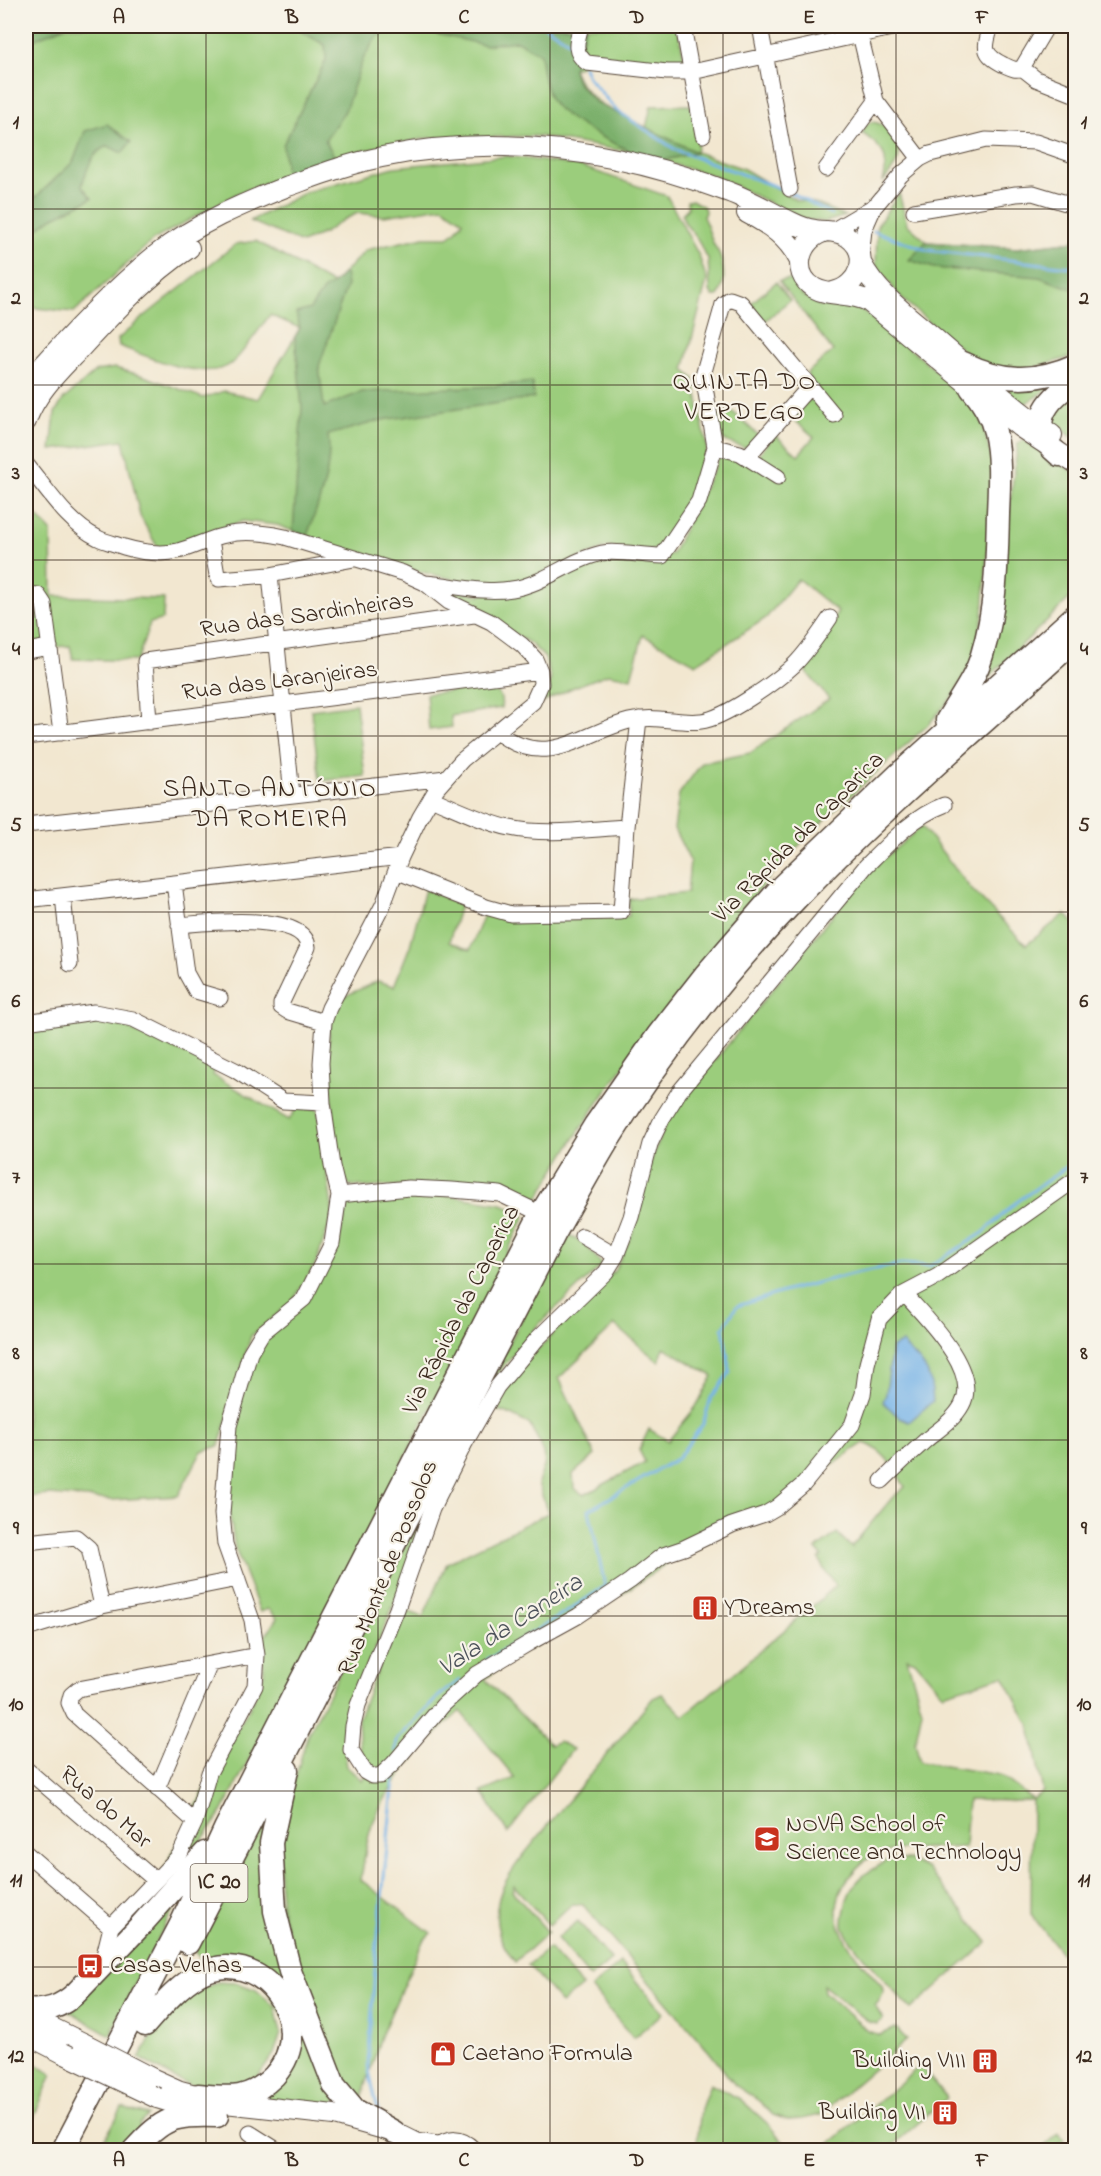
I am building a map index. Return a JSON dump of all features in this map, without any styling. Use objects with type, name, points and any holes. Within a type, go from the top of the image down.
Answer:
[{"type":"highway","points":[[963,363],[985,374],[1010,379],[1042,376],[1076,365]]},
{"type":"highway","points":[[1070,456],[1047,445],[1041,427],[1041,417],[1045,408],[1064,388],[1076,381]]},
{"type":"highway","points":[[933,744],[973,680],[990,621],[996,562],[998,448],[989,414],[971,388]]},
{"type":"highway","name":"Via Rápida da Caparica","points":[[63,2151],[181,1924],[225,1829],[539,1217],[595,1125],[658,1035],[705,975],[782,886],[831,837],[1076,615]]},
{"type":"highway","name":"Via Rápida da Caparica","points":[[80,2151],[555,1233],[610,1138],[640,1093],[719,987],[795,900],[919,781],[1076,639]]},
{"type":"highway","points":[[1007,702],[1076,655]]},
{"type":"highway","points":[[293,1742],[271,1843],[275,1911],[290,1971],[334,2085],[354,2110],[398,2141]]},
{"type":"highway","points":[[26,2012],[51,2009],[65,2002],[183,1879],[225,1829]]},
{"type":"highway","points":[[145,2025],[180,1988],[200,1974],[216,1969],[244,1970],[259,1976],[273,1987],[283,2000],[291,2024],[291,2039],[288,2054],[280,2068],[258,2089],[241,2096],[198,2095]]},
{"type":"highway","points":[[134,2151],[160,2124],[175,2117],[217,2115]]},
{"type":"main road","points":[[26,384],[105,300],[157,254],[219,216],[277,190],[382,157],[454,146],[506,145],[578,151],[619,159],[700,182],[749,200],[800,226],[841,233],[853,241],[876,287],[1041,427]]},
{"type":"main road","points":[[26,421],[30,407],[83,345],[148,279],[181,254],[243,215],[306,186],[359,169],[409,158],[465,152],[513,152],[600,162],[642,172],[727,201],[786,238],[800,261]]},
{"type":"main road","points":[[829,231],[816,235],[802,250],[800,261],[807,282],[816,289],[855,295],[868,301],[1023,430],[1070,456]]},
{"type":"main road","points":[[833,292],[853,283],[859,273],[861,260]]},
{"type":"main road","points":[[26,2012],[82,2043],[180,2091],[225,2103],[334,2115],[398,2141],[440,2149],[447,2143],[459,2142],[471,2151]]},
{"type":"main road","points":[[26,2034],[63,2054],[158,2098],[217,2115],[330,2125],[387,2144],[398,2141]]},
{"type":"street","points":[[581,26],[576,49],[580,57],[589,64],[667,72],[692,72],[859,30],[901,26]]},
{"type":"street","points":[[683,26],[703,135]]},
{"type":"street","points":[[760,26],[790,189]]},
{"type":"street","points":[[991,26],[986,45],[988,55],[993,60],[1012,69],[1022,68],[1036,79],[1076,94]]},
{"type":"street","points":[[1022,68],[1047,26]]},
{"type":"street","points":[[859,30],[876,100],[920,159]]},
{"type":"street","points":[[825,169],[876,100]]},
{"type":"street","points":[[861,260],[864,230],[876,205],[901,175],[920,159],[930,154],[986,140],[1036,142],[1076,156]]},
{"type":"street","points":[[914,211],[1025,193],[1053,198],[1076,206]]},
{"type":"street","points":[[829,231],[876,205]]},
{"type":"street","points":[[425,583],[470,589],[505,590],[535,582],[604,552],[662,556],[699,501],[715,447],[703,375],[722,308],[730,300],[741,303],[834,415]]},
{"type":"street","points":[[747,456],[810,386]]},
{"type":"street","points":[[715,447],[733,450],[747,456],[778,477]]},
{"type":"street","points":[[26,464],[84,530],[99,539],[136,550],[163,553],[177,551],[225,535],[266,534],[285,537],[403,573],[425,583],[449,602],[506,632],[535,660],[540,671],[541,684],[533,702],[462,760],[431,798],[398,864],[382,905],[324,1022],[321,1063],[323,1103],[332,1166],[339,1195],[332,1243],[304,1299],[262,1333],[250,1353],[229,1426],[222,1514],[225,1544],[252,1620],[257,1655],[255,1686],[209,1773],[195,1822],[179,1856],[111,1927],[101,1966]]},
{"type":"street","points":[[26,479],[38,485],[58,502]]},
{"type":"street","points":[[211,540],[219,579],[270,575],[356,558]]},
{"type":"street","points":[[270,575],[292,795]]},
{"type":"street","points":[[26,594],[38,595],[43,600],[61,733]]},
{"type":"street","name":"Rua das Sardinheiras","points":[[149,722],[145,661],[474,615]]},
{"type":"street","points":[[497,732],[511,743],[521,747],[550,750],[601,730],[639,719],[666,718],[699,722],[712,719],[744,701],[793,666],[830,618]]},
{"type":"street","points":[[26,651],[50,647]]},
{"type":"street","name":"Rua das Laranjeiras","points":[[26,737],[540,671]]},
{"type":"street","points":[[26,900],[174,883],[398,864],[486,908],[511,914],[621,912],[627,826],[639,719]]},
{"type":"street","points":[[26,825],[446,778]]},
{"type":"street","points":[[431,798],[510,828],[530,831],[566,831],[627,826]]},
{"type":"street","name":"Rua Monte de Possolos","points":[[907,1293],[879,1319],[867,1364],[863,1394],[852,1425],[804,1485],[765,1514],[732,1525],[684,1548],[663,1555],[630,1581],[578,1616],[477,1674],[443,1705],[380,1776],[372,1776],[365,1772],[351,1750],[358,1705],[397,1609],[432,1509],[465,1443],[497,1387],[537,1338],[606,1272],[616,1256],[631,1216],[650,1144],[679,1092],[866,866],[898,834],[934,809],[944,805]]},
{"type":"street","points":[[174,883],[186,973],[191,985],[199,994],[220,998]]},
{"type":"street","points":[[63,896],[70,964]]},
{"type":"street","points":[[179,925],[266,922],[303,934],[308,939],[308,947],[281,1004],[287,1011],[324,1022]]},
{"type":"street","points":[[26,1022],[94,1012],[133,1019],[235,1070],[283,1101],[323,1103]]},
{"type":"street","points":[[882,1481],[949,1421],[963,1405],[966,1385],[961,1368],[947,1344],[910,1300],[907,1293],[938,1276],[1076,1179]]},
{"type":"street","points":[[339,1195],[409,1188],[452,1190],[500,1194],[531,1209]]},
{"type":"street","points":[[582,1236],[616,1256]]},
{"type":"street","points":[[26,1542],[76,1537],[89,1548],[102,1606]]},
{"type":"street","points":[[26,1629],[102,1606],[238,1579]]},
{"type":"street","points":[[195,1822],[72,1711],[69,1703],[71,1695],[78,1689],[257,1655]]},
{"type":"street","points":[[157,1789],[210,1664]]},
{"type":"street","name":"Rua do Mar","points":[[26,1769],[155,1880]]},
{"type":"street","points":[[26,1853],[111,1927]]},
{"type":"street","points":[[250,2133],[277,2151]]},
{"type":"green space","points":[[26,26],[677,26],[685,61],[671,68],[596,58],[573,69],[578,80],[585,90],[603,105],[646,128],[651,106],[690,105],[699,138],[696,152],[744,169],[796,200],[815,203],[845,216],[825,222],[803,219],[715,176],[630,152],[538,136],[427,138],[357,152],[238,193],[153,240],[74,312],[26,307]]},
{"type":"green space","points":[[26,26],[66,26],[26,43]]},
{"type":"green space","points":[[292,26],[402,26],[377,36],[363,59],[345,111],[325,140],[336,159],[286,176],[283,145],[326,60],[325,45]]},
{"type":"green space","points":[[402,26],[586,26],[573,69],[577,82],[595,102],[696,152],[664,160],[649,158],[601,137],[569,118],[551,100],[545,83],[540,54],[517,41],[485,45]]},
{"type":"green space","points":[[872,122],[884,126],[894,136],[897,143],[899,156],[897,162],[883,182],[886,165],[883,153],[862,133],[867,124]]},
{"type":"green space","points":[[107,124],[131,142],[122,153],[108,146],[94,157],[82,186],[92,198],[52,218],[26,238],[26,201],[36,197],[73,162],[85,131]]},
{"type":"green space","points":[[507,156],[580,166],[667,196],[699,256],[707,280],[684,370],[694,379],[707,447],[698,491],[661,548],[646,552],[608,547],[514,584],[489,587],[399,567],[354,554],[277,525],[243,521],[159,550],[140,516],[123,440],[51,450],[55,413],[63,400],[96,371],[115,368],[203,398],[224,391],[258,399],[300,328],[270,315],[232,363],[221,369],[207,371],[160,361],[119,346],[118,339],[236,244],[256,241],[333,284],[366,250],[424,237],[448,237],[463,221],[443,207],[384,216],[358,213],[302,243],[250,221],[306,192],[394,167]]},
{"type":"green space","points":[[899,193],[907,224],[927,242],[1017,248],[1075,241],[1075,356],[1007,375],[966,353],[901,298],[876,265],[877,226]]},
{"type":"green space","points":[[692,200],[704,207],[703,217],[721,258],[723,281],[718,296],[713,296],[710,291],[708,258],[683,218],[682,214],[688,208],[687,201]]},
{"type":"green space","points":[[1075,241],[1075,290],[1039,277],[934,268],[909,260],[926,242],[1017,248]]},
{"type":"green space","points":[[345,272],[347,285],[319,366],[324,407],[362,392],[495,386],[532,382],[534,398],[382,420],[328,435],[326,474],[307,536],[293,531],[302,407],[295,337],[300,328],[296,313],[310,309],[323,290]]},
{"type":"green space","points":[[791,279],[802,295],[820,306],[843,305],[862,310],[960,390],[979,411],[993,464],[983,616],[972,661],[954,695],[928,725],[839,806],[782,862],[757,892],[612,1083],[585,1122],[535,1204],[504,1188],[451,1183],[368,1187],[349,1185],[338,1168],[328,1051],[330,1021],[340,998],[378,981],[394,986],[410,946],[425,889],[460,905],[449,942],[470,950],[485,912],[512,922],[629,916],[629,899],[687,893],[690,861],[674,829],[679,794],[702,763],[750,753],[829,699],[803,668],[838,612],[798,579],[766,618],[696,664],[643,635],[631,678],[608,674],[541,703],[551,679],[545,658],[530,643],[448,595],[452,589],[480,595],[599,558],[672,554],[719,458],[722,456],[760,457],[760,453],[775,435],[798,455],[814,437],[791,417],[807,400],[813,400],[807,373],[833,351],[779,281]]},
{"type":"green space","points":[[776,282],[790,300],[764,322],[750,304]]},
{"type":"green space","points":[[1075,372],[1023,405],[999,385]]},
{"type":"green space","points":[[1075,390],[1075,439],[1050,420],[1051,409]]},
{"type":"green space","points":[[733,412],[759,436],[746,448],[731,444],[723,439],[718,431],[715,416]]},
{"type":"green space","points":[[1025,440],[1075,473],[1075,593],[979,687],[1003,555],[1018,443]]},
{"type":"green space","points":[[26,504],[51,531],[52,596],[164,599],[163,619],[150,623],[137,661],[73,659],[70,646],[26,651]]},
{"type":"green space","points":[[488,687],[499,694],[501,708],[451,716],[452,727],[429,730],[426,694]]},
{"type":"green space","points":[[356,704],[365,776],[320,781],[311,710]]},
{"type":"green space","points":[[922,826],[971,889],[1026,945],[1065,914],[1075,924],[1075,1971],[1031,1914],[1032,1800],[968,1800],[965,1847],[888,1851],[869,1858],[849,1877],[840,1892],[837,1907],[838,1922],[851,1949],[882,1986],[882,1994],[875,2006],[883,2019],[877,2024],[869,2022],[823,1985],[824,1992],[868,2031],[880,2035],[896,2028],[907,2040],[820,2115],[788,2120],[773,2115],[759,2101],[735,2085],[583,1905],[572,1904],[549,1925],[514,1886],[512,1891],[548,1932],[515,1962],[505,1948],[496,1916],[499,1898],[508,1877],[653,1698],[662,1694],[684,1716],[836,1586],[822,1566],[819,1559],[822,1556],[816,1549],[837,1533],[852,1548],[892,1498],[905,1487],[883,1455],[864,1443],[819,1473],[786,1510],[732,1527],[680,1554],[610,1602],[515,1657],[485,1679],[551,1745],[558,1741],[573,1749],[508,1833],[482,1792],[515,1778],[460,1711],[410,1763],[388,1793],[372,1825],[361,1880],[431,1933],[423,1941],[381,2036],[361,2101],[347,2092],[285,1936],[279,1879],[282,1826],[307,1736],[566,1233],[586,1245],[602,1265],[539,1324],[502,1368],[465,1437],[348,1712],[344,1746],[347,1767],[362,1780],[369,1768],[360,1749],[358,1719],[381,1660],[407,1611],[423,1617],[447,1563],[548,1513],[538,1483],[545,1463],[541,1445],[529,1424],[497,1410],[489,1411],[510,1378],[615,1270],[634,1230],[651,1161],[667,1120],[865,875]],"holes":[[[615,1325],[659,1362],[664,1347],[713,1376],[695,1408],[668,1441],[649,1429],[639,1450],[645,1462],[584,1495],[574,1488],[573,1474],[595,1455],[559,1378]],[[907,1658],[915,1661],[943,1694],[1003,1676],[1030,1726],[1043,1792],[1032,1799],[1000,1775],[920,1762],[915,1743],[922,1710]]]},
{"type":"green space","points":[[93,1020],[124,1027],[216,1066],[213,1075],[289,1120],[297,1107],[318,1109],[333,1214],[315,1265],[292,1302],[251,1336],[219,1446],[202,1451],[178,1496],[112,1500],[50,1495],[26,1497],[26,1027]]},
{"type":"green space","points":[[427,1192],[502,1204],[525,1216],[448,1374],[222,1812],[188,1859],[112,1944],[117,1926],[152,1893],[214,1771],[251,1705],[264,1674],[262,1641],[277,1618],[268,1609],[260,1612],[235,1548],[227,1498],[235,1421],[255,1352],[336,1249],[348,1207],[357,1198]]},
{"type":"green space","points":[[275,1789],[267,1861],[337,2099],[333,2107],[261,2099],[300,2041],[248,1961],[230,1956],[200,1959],[195,1950]]},
{"type":"green space","points":[[889,1860],[910,1860],[928,1869],[988,1942],[911,2009],[863,1956],[843,1927],[847,1900],[854,1885],[866,1873]]},
{"type":"green space","points":[[180,1895],[110,2035],[66,2009]]},
{"type":"green space","points":[[578,1921],[611,1960],[590,1978],[557,1938]]},
{"type":"green space","points":[[549,1948],[582,1986],[561,2003],[528,1965]]},
{"type":"green space","points":[[621,1963],[663,2013],[633,2038],[591,1988]]},
{"type":"green space","points":[[218,1982],[236,1983],[255,1989],[275,2007],[281,2033],[274,2054],[257,2078],[232,2091],[197,2088],[139,2058],[171,2012],[192,1995]]},
{"type":"green space","points":[[34,2063],[52,2074],[33,2119],[27,2124]]},
{"type":"green space","points":[[920,2066],[947,2098],[892,2146],[896,2150],[863,2150],[858,2144],[851,2150],[822,2150]]},
{"type":"green space","points":[[710,2084],[740,2099],[767,2123],[790,2150],[696,2150],[701,2109]]},
{"type":"green space","points":[[122,2108],[148,2115],[139,2125],[142,2132],[127,2150],[99,2150]]},
{"type":"green space","points":[[1059,2133],[1064,2140],[1051,2150],[1041,2149]]},
{"type":"water","points":[[902,1343],[925,1368],[933,1401],[909,1422],[900,1418],[883,1402],[892,1347]]},
{"type":"waterway","points":[[545,26],[571,43]]},
{"type":"waterway","points":[[584,67],[588,77],[616,110],[676,150],[785,190]]},
{"type":"waterway","points":[[791,193],[831,214]]},
{"type":"waterway","points":[[874,231],[927,250],[1068,267],[1076,264]]},
{"type":"waterway","name":"Vala da Caneira","points":[[487,1660],[605,1586],[589,1510],[678,1458],[703,1424],[711,1398],[730,1372],[723,1328],[737,1306],[855,1273],[902,1264],[930,1266],[983,1233],[1014,1204],[1076,1160]]},
{"type":"waterway","name":"Vala da Caneira","points":[[396,1751],[397,1740],[439,1696],[460,1680]]},
{"type":"waterway","name":"Vala da Caneira","points":[[378,2111],[368,2066],[376,1955],[395,1769]]},
{"type":"place","name":"YDreams","points":[[705,1608]]},
{"type":"place","name":"NOVA School of Science and Technology","points":[[767,1839]]},
{"type":"place","name":"Casas Velhas","points":[[90,1966]]},
{"type":"place","name":"Caetano Formula","points":[[443,2054]]},
{"type":"place","name":"Building VIII","points":[[985,2061]]},
{"type":"place","name":"Building VII","points":[[945,2113]]},
{"type":"district","name":"QUINTA DO VERDEGO","points":[[745,398]]},
{"type":"district","name":"SANTO ANTÓNIO DA ROMEIRA","points":[[270,805]]}]
